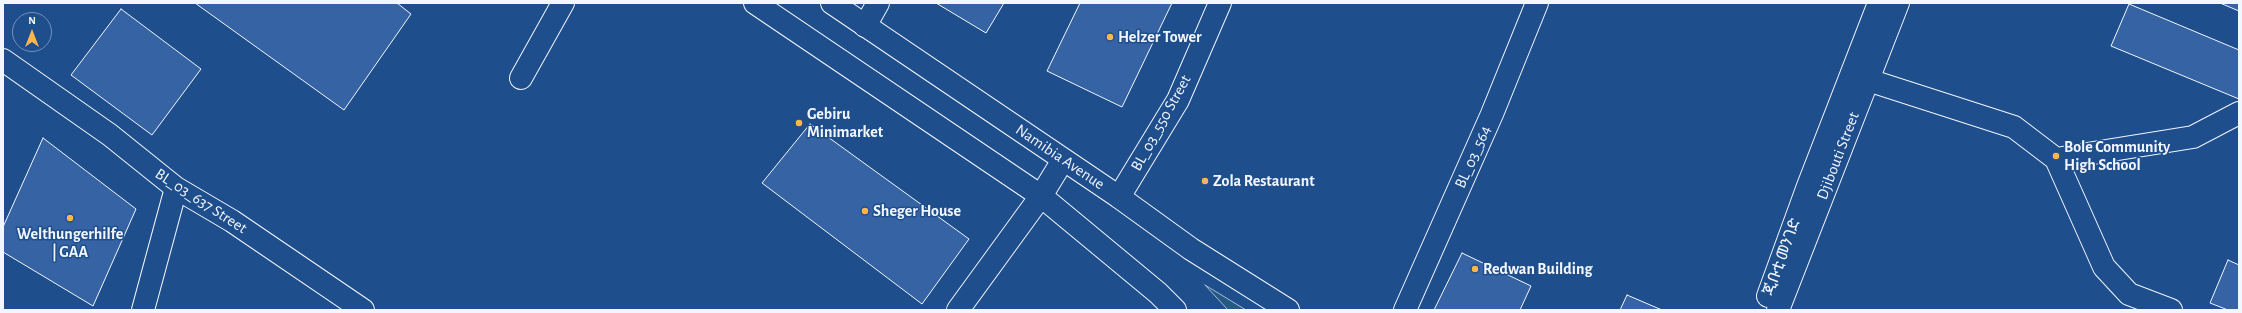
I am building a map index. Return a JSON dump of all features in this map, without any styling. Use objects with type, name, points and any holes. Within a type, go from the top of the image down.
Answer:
[{"type":"main road","points":[[521,78],[563,3]]},
{"type":"main road","points":[[755,3],[1041,196],[1158,293],[1175,310]]},
{"type":"main road","name":"Namibia Avenue","points":[[832,3],[1119,197],[1192,249],[1288,310]]},
{"type":"main road","points":[[865,26],[878,3]]},
{"type":"main road","name":"BL_03_550 Street","points":[[1119,197],[1178,100],[1220,3]]},
{"type":"main road","name":"BL_03_564","points":[[1405,310],[1492,114],[1536,3]]},
{"type":"main road","name":"ጂቡቲ መንገድ","points":[[1763,310],[1808,186],[1879,3]]},
{"type":"main road","name":"Djibouti Street","points":[[1778,310],[1898,3]]},
{"type":"main road","name":"BL_03_637 Street","points":[[3,60],[110,135],[176,188],[232,222],[363,310]]},
{"type":"main road","points":[[1868,80],[2014,128],[2056,159],[2104,268],[2129,294],[2170,310]]},
{"type":"main road","points":[[2056,159],[2193,137],[2239,113]]},
{"type":"main road","points":[[958,310],[1041,196],[1063,160]]},
{"type":"main road","points":[[143,310],[176,188]]},
{"type":"shaded area","points":[[1205,285],[1246,310],[1228,310]]},
{"type":"building","points":[[195,3],[397,3],[411,14],[344,110]]},
{"type":"building","points":[[936,3],[1004,3],[986,33]]},
{"type":"building","name":"Helzer Tower","points":[[1080,3],[1172,3],[1122,107],[1047,71]]},
{"type":"building","points":[[2220,3],[2239,3],[2239,11]]},
{"type":"building","points":[[2129,4],[2239,50],[2239,99],[2111,46]]},
{"type":"building","points":[[121,9],[201,69],[152,135],[71,75]]},
{"type":"building","name":"Sheger House","points":[[810,124],[969,239],[922,304],[762,183]]},
{"type":"building","name":"Welthungerhilfe | GAA","points":[[43,138],[136,209],[93,306],[3,252],[3,227]]},
{"type":"building","name":"Redwan Building","points":[[1462,253],[1531,286],[1520,310],[1434,310]]},
{"type":"building","points":[[2228,260],[2239,265],[2239,310],[2228,310],[2210,303]]},
{"type":"building","points":[[1627,295],[1662,310],[1620,310]]},
{"type":"place","name":"Helzer Tower","points":[[1110,37]]},
{"type":"place","name":"Gebiru Minimarket","points":[[799,123]]},
{"type":"place","name":"Bole Community High School","points":[[2056,156]]},
{"type":"place","name":"Zola Restaurant","points":[[1205,181]]},
{"type":"place","name":"Sheger House","points":[[865,211]]},
{"type":"place","name":"Welthungerhilfe | GAA","points":[[70,218]]},
{"type":"place","name":"Redwan Building","points":[[1475,269]]}]
